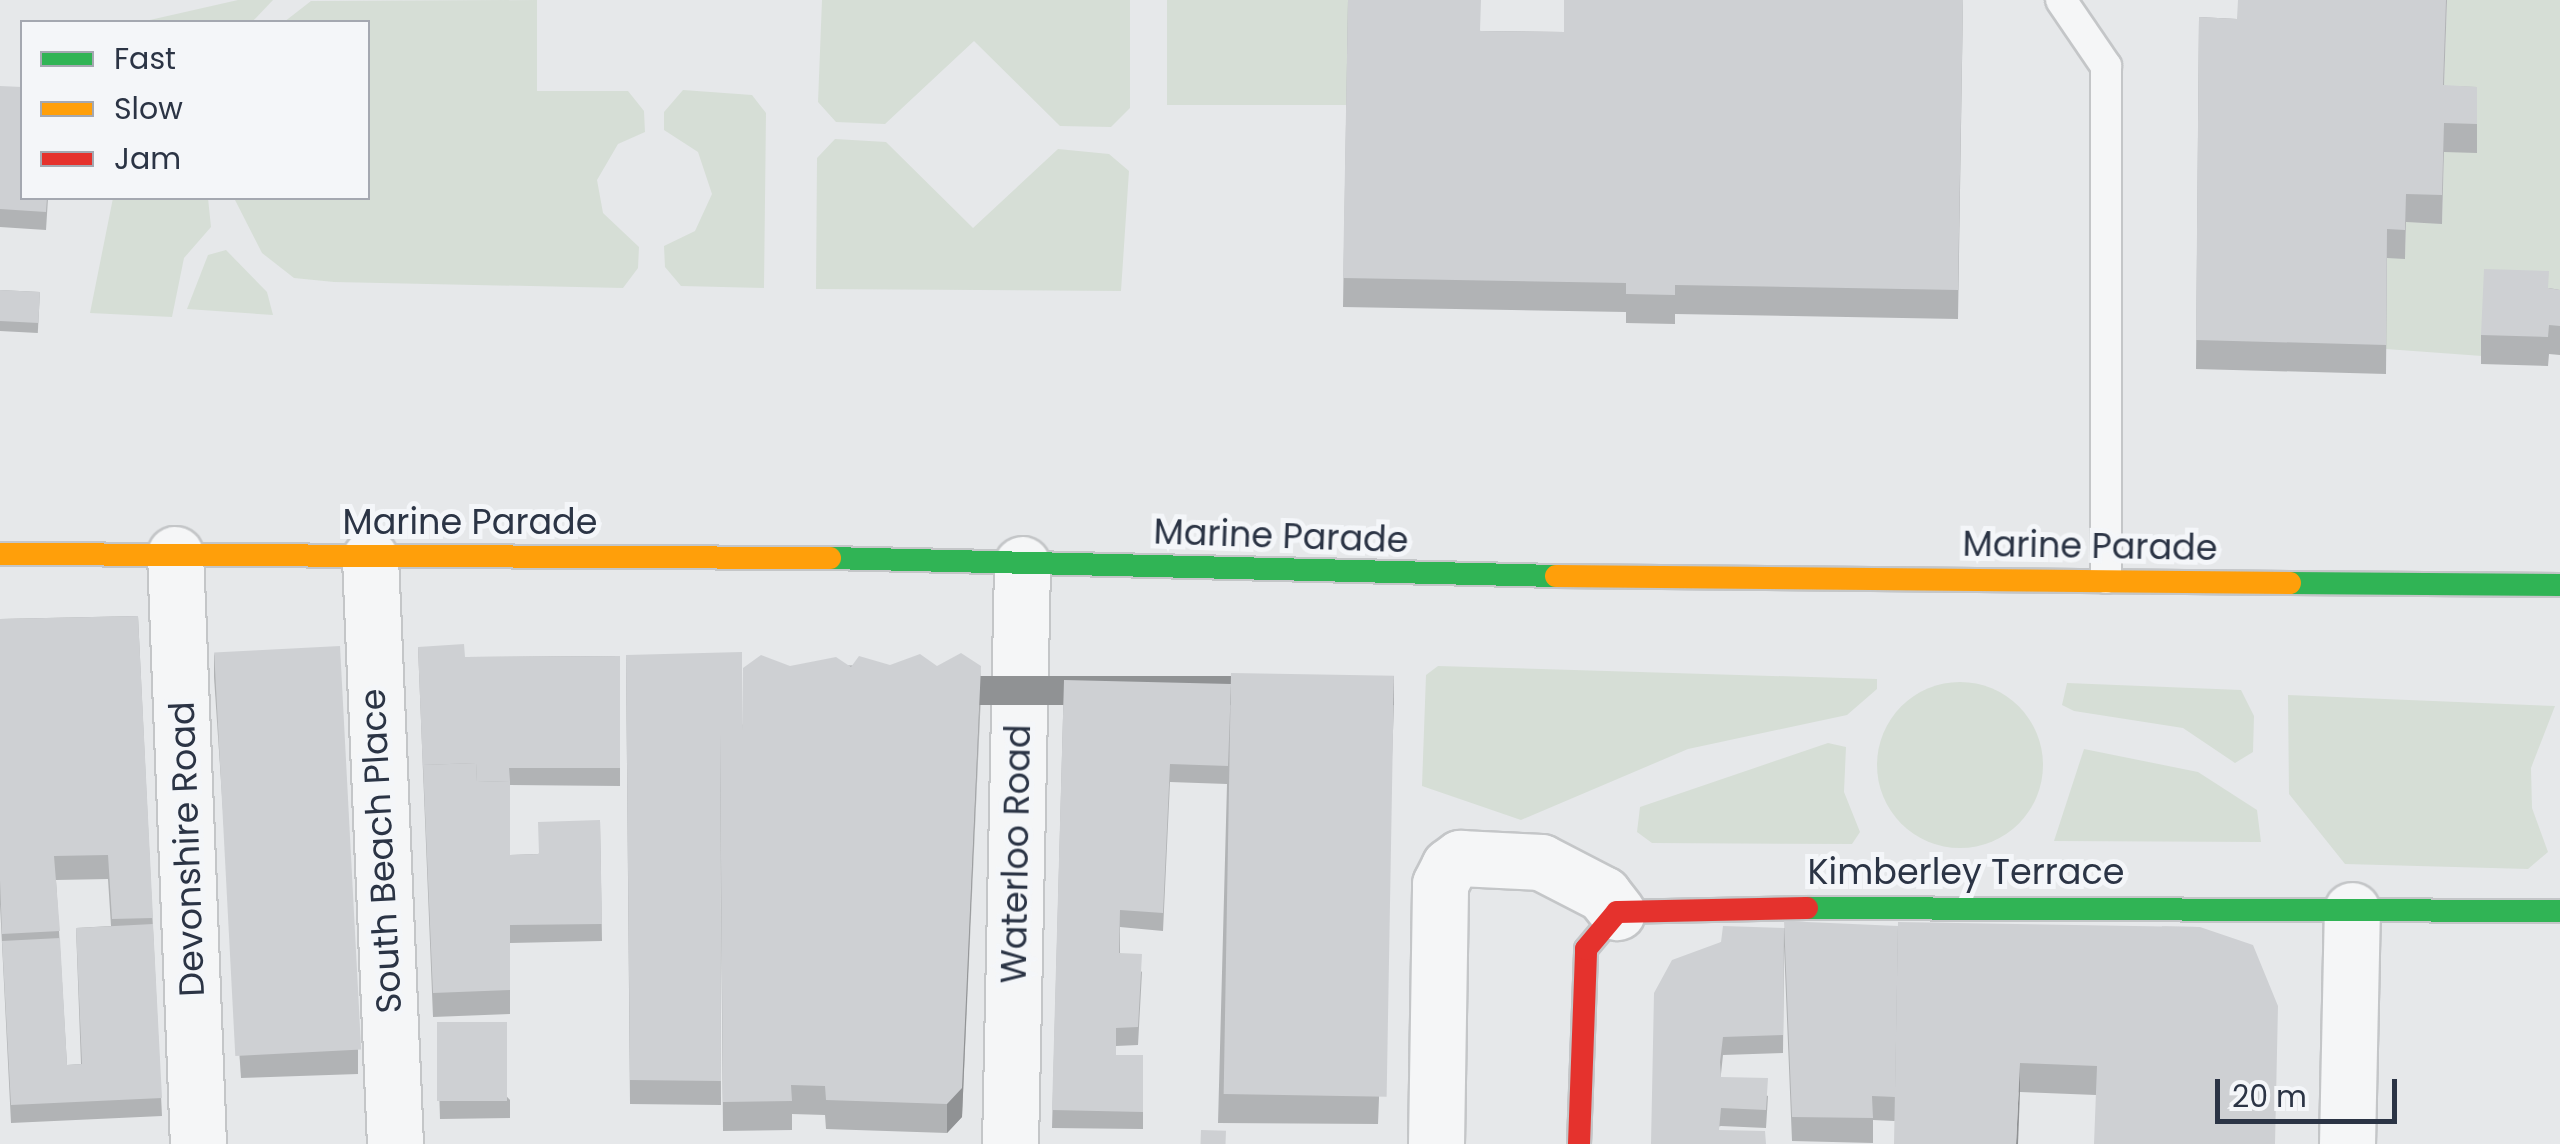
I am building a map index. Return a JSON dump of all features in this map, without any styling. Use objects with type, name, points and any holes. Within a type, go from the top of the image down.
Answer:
[{"type":"street","name":"Marine Parade","points":[[0,554],[2560,586]]},
{"type":"street","name":"Devonshire Road","points":[[175,554],[198,1144]]},
{"type":"street","name":"South Beach Place","points":[[370,558],[372,685],[395,1144]]},
{"type":"street","name":"Waterloo Road","points":[[1010,1144],[1022,564]]},
{"type":"street","points":[[1436,1144],[1440,884],[1449,866],[1460,858],[1540,862],[1603,894],[1617,912],[1586,950],[1579,1144]]},
{"type":"street","points":[[2347,1144],[2352,910]]},
{"type":"street","name":"Kimberley Terrace","points":[[1617,912],[2560,911]]},
{"type":"lane","points":[[2061,0],[2106,66],[2106,578]]},
{"type":"shaded area","points":[[238,0],[273,0],[254,20],[150,20]]},
{"type":"shaded area","points":[[537,0],[537,91],[628,91],[644,111],[645,132],[618,144],[597,180],[603,213],[639,247],[638,268],[623,288],[334,282],[294,278],[262,253],[235,200],[370,200],[370,20],[287,20],[311,1]]},
{"type":"shaded area","points":[[822,0],[1130,0],[1130,108],[1111,127],[1060,126],[974,41],[885,124],[836,122],[818,102]]},
{"type":"shaded area","points":[[1167,0],[1348,0],[1348,105],[1167,105]]},
{"type":"shaded area","points":[[2447,0],[2560,0],[2560,300],[2482,356],[2386,349],[2387,258],[2405,258],[2406,222],[2442,223],[2444,152],[2477,152],[2443,114]]},
{"type":"shaded area","points":[[683,90],[752,95],[766,113],[764,288],[681,286],[665,267],[664,246],[695,231],[712,194],[698,152],[664,130],[664,112]]},
{"type":"shaded area","points":[[835,139],[886,142],[973,228],[1058,149],[1109,154],[1129,171],[1121,291],[816,289],[817,158]]},
{"type":"shaded area","points":[[113,200],[208,200],[211,227],[184,258],[172,317],[90,313]]},
{"type":"shaded area","points":[[226,250],[267,292],[273,315],[187,309],[208,255]]},
{"type":"shaded area","points":[[1438,666],[1877,679],[1877,689],[1847,715],[1688,749],[1521,820],[1422,786],[1426,675]]},
{"type":"shaded area","points":[[1960,682],[1992,688],[2019,706],[2037,733],[2043,765],[2037,797],[2019,824],[1992,842],[1960,848],[1928,842],[1901,824],[1883,797],[1877,765],[1883,733],[1901,706],[1928,688]]},
{"type":"shaded area","points":[[2067,683],[2241,690],[2254,716],[2253,752],[2235,763],[2183,728],[2074,711],[2062,705]]},
{"type":"shaded area","points":[[2288,695],[2555,706],[2531,768],[2532,808],[2548,852],[2528,869],[2345,864],[2289,794]]},
{"type":"shaded area","points":[[1828,743],[1846,747],[1844,792],[1860,832],[1852,844],[1652,843],[1637,832],[1640,807]]},
{"type":"shaded area","points":[[2084,749],[2198,772],[2257,810],[2261,842],[2054,841]]},
{"type":"building","points":[[1348,0],[1481,0],[1480,31],[1564,32],[1564,0],[1963,0],[1958,290],[1675,285],[1675,295],[1626,294],[1626,283],[1343,278]]},
{"type":"building","points":[[2238,0],[2446,0],[2443,85],[2477,87],[2477,124],[2444,123],[2442,195],[2406,194],[2405,230],[2387,229],[2386,345],[2196,340],[2199,17],[2237,19]]},
{"type":"building","points":[[0,86],[20,87],[20,200],[47,200],[46,212],[0,209]]},
{"type":"building","points":[[2484,269],[2549,271],[2548,288],[2560,290],[2560,326],[2549,325],[2548,337],[2481,335]]},
{"type":"building","points":[[0,290],[40,292],[38,323],[0,321]]},
{"type":"building","points":[[138,616],[153,918],[112,919],[108,855],[54,856],[60,931],[2,934],[0,619]]},
{"type":"building","points":[[464,644],[465,657],[620,656],[620,768],[509,768],[510,781],[477,782],[476,763],[423,765],[423,772],[418,647]]},
{"type":"building","points":[[340,646],[361,1049],[235,1056],[214,653]]},
{"type":"building","points":[[742,652],[742,732],[720,732],[721,1081],[630,1080],[626,655]]},
{"type":"building","points":[[961,653],[981,666],[962,1088],[947,1104],[826,1100],[825,1086],[791,1085],[792,1101],[723,1102],[720,732],[742,732],[743,668],[761,655],[790,666],[836,657],[851,667],[859,656],[890,665],[920,654],[937,666]]},
{"type":"building","points":[[1231,673],[1394,676],[1387,1097],[1224,1094]]},
{"type":"building","points":[[1064,680],[1231,684],[1228,766],[1170,764],[1163,913],[1120,910],[1119,953],[1142,954],[1138,1027],[1116,1028],[1116,1055],[1143,1055],[1143,1112],[1052,1110]]},
{"type":"building","points":[[476,763],[477,782],[510,781],[510,990],[433,993],[423,765]]},
{"type":"building","points":[[600,820],[602,924],[510,925],[510,855],[539,854],[538,822]]},
{"type":"building","points":[[1784,921],[1898,926],[1895,1097],[1872,1096],[1873,1118],[1792,1117]]},
{"type":"building","points":[[1898,922],[2200,927],[2253,945],[2278,1006],[2275,1144],[2094,1144],[2097,1066],[2020,1063],[2016,1144],[1894,1144]]},
{"type":"building","points":[[153,924],[162,1098],[11,1105],[2,941],[60,938],[67,1065],[82,1064],[76,928]]},
{"type":"building","points":[[1723,926],[1784,928],[1783,1035],[1723,1037],[1720,1062],[1721,1077],[1768,1078],[1766,1110],[1721,1108],[1719,1130],[1765,1131],[1766,1144],[1651,1144],[1654,993],[1672,960],[1721,942]]},
{"type":"building","points":[[437,1022],[507,1022],[507,1101],[437,1101]]},
{"type":"building","points":[[1201,1130],[1226,1131],[1226,1144],[1201,1144]]},
{"type":"traffic: fast","points":[[830,558],[1556,576]]},
{"type":"traffic: fast","points":[[2290,583],[2560,585]]},
{"type":"traffic: fast","points":[[1807,908],[2560,911]]},
{"type":"traffic: slow","points":[[0,554],[830,558]]},
{"type":"traffic: slow","points":[[1556,576],[2290,583]]},
{"type":"traffic: jam","points":[[1579,1144],[1586,949],[1617,912],[1807,908]]}]
